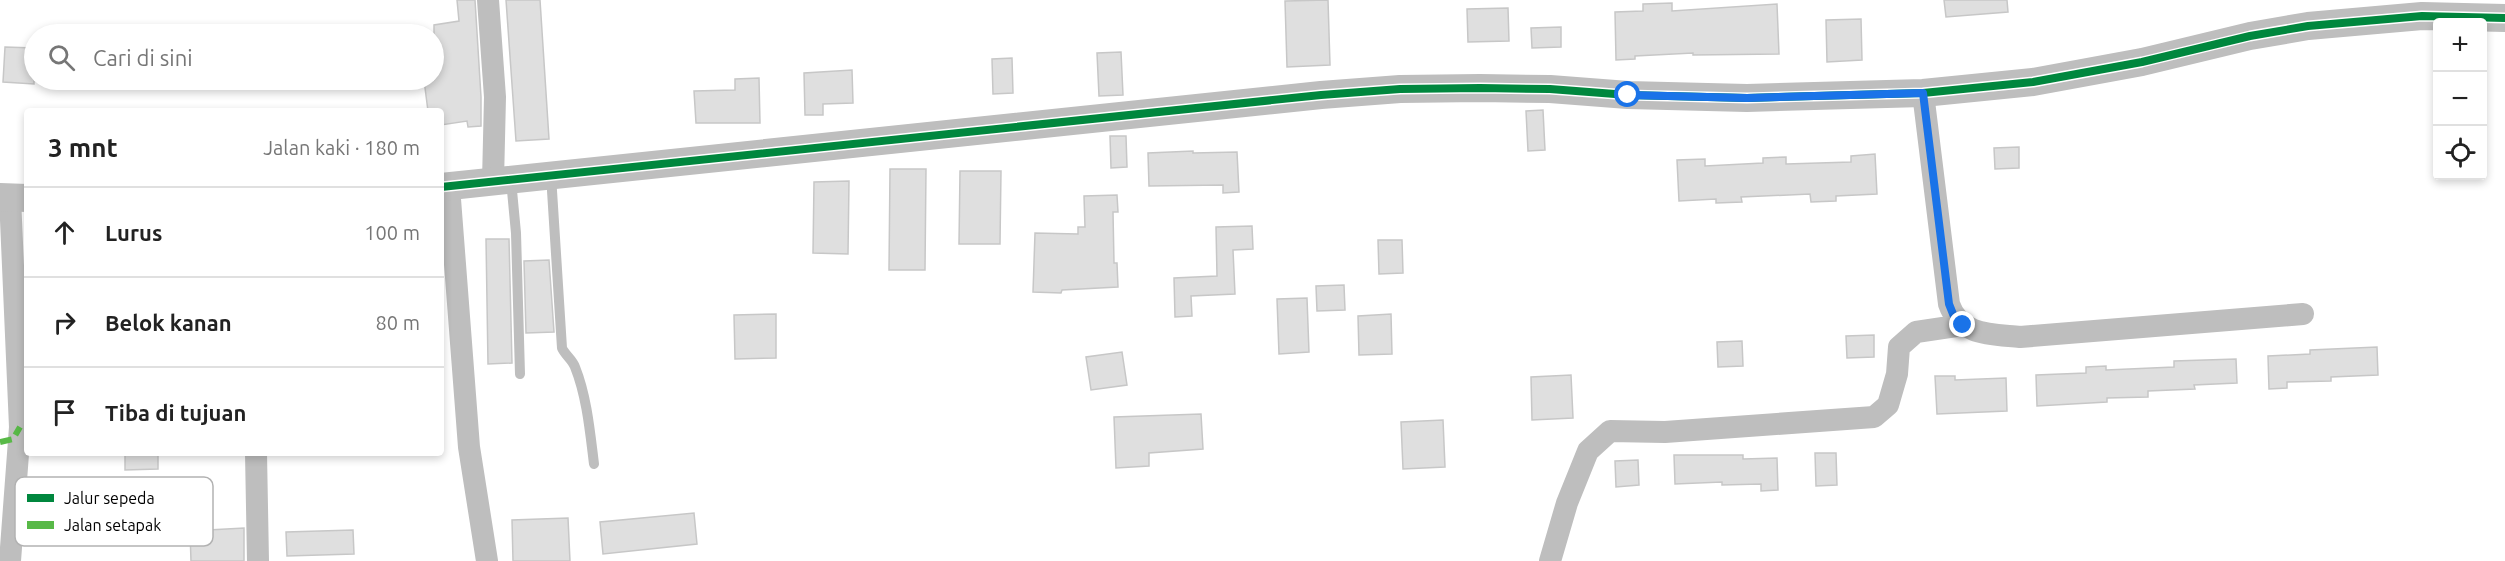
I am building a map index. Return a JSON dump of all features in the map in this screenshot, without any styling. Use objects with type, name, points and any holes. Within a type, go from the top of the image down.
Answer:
[{"type":"street","points":[[488,0],[502,180]]},
{"type":"street","points":[[487,561],[469,447],[445,186],[1321,95],[1400,89],[1550,89],[1628,95],[1747,98],[1923,93],[2033,82],[2142,62],[2250,36],[2308,26],[2422,16],[2505,18]]},
{"type":"street","points":[[1923,93],[1949,304],[1955,319],[1963,325],[1987,334],[2020,337],[2303,314]]},
{"type":"street","points":[[12,197],[20,427],[16,477]]},
{"type":"street","points":[[1550,561],[1567,503],[1588,451],[1610,431],[1665,432],[1874,417],[1888,405],[1897,374],[1899,347],[1916,332],[1963,325]]},
{"type":"street","points":[[256,456],[258,561]]},
{"type":"street","points":[[10,561],[15,494]]},
{"type":"lane","points":[[551,175],[562,348],[573,363],[586,403],[594,464]]},
{"type":"lane","points":[[502,180],[516,233],[520,374]]},
{"type":"building","points":[[457,0],[475,0],[481,126],[468,127],[467,121],[444,125],[444,108],[428,108],[425,90],[444,90],[444,24],[440,24],[459,21]]},
{"type":"building","points":[[506,0],[540,0],[549,139],[516,141]]},
{"type":"building","points":[[1328,0],[1330,65],[1287,67],[1285,1]]},
{"type":"building","points":[[1944,0],[2007,0],[2008,12],[1946,17]]},
{"type":"building","points":[[1672,3],[1672,11],[1777,4],[1779,54],[1693,55],[1693,53],[1635,56],[1635,59],[1616,60],[1615,12],[1643,11],[1643,4]]},
{"type":"building","points":[[1508,8],[1509,41],[1468,42],[1467,9]]},
{"type":"building","points":[[1861,19],[1862,60],[1827,62],[1826,20]]},
{"type":"building","points":[[1561,27],[1561,47],[1532,48],[1531,28]]},
{"type":"building","points":[[5,47],[24,48],[24,83],[3,82]]},
{"type":"building","points":[[1121,52],[1123,95],[1099,96],[1097,53]]},
{"type":"building","points":[[1012,58],[1013,93],[993,94],[992,59]]},
{"type":"building","points":[[852,70],[853,103],[823,104],[823,115],[805,115],[804,73]]},
{"type":"building","points":[[759,78],[760,123],[696,123],[694,91],[735,90],[735,79]]},
{"type":"building","points":[[1543,110],[1545,150],[1528,151],[1526,111]]},
{"type":"building","points":[[1110,136],[1126,136],[1127,167],[1111,168]]},
{"type":"building","points":[[2019,147],[2019,168],[1995,169],[1994,148]]},
{"type":"building","points":[[1193,151],[1193,153],[1237,152],[1239,192],[1223,193],[1223,185],[1149,186],[1148,153]]},
{"type":"building","points":[[1875,154],[1877,194],[1836,196],[1836,201],[1811,202],[1810,194],[1741,197],[1742,202],[1716,203],[1716,199],[1679,201],[1677,160],[1705,159],[1705,166],[1763,163],[1763,158],[1786,157],[1786,164],[1851,162],[1851,156]]},
{"type":"building","points":[[890,169],[926,169],[925,270],[889,270]]},
{"type":"building","points":[[960,171],[1001,171],[1000,244],[959,244]]},
{"type":"building","points":[[849,181],[848,254],[813,253],[814,182]]},
{"type":"building","points":[[1117,195],[1118,212],[1113,212],[1114,263],[1117,263],[1118,287],[1062,290],[1061,293],[1033,292],[1035,233],[1078,234],[1078,227],[1085,227],[1084,196]]},
{"type":"building","points":[[1252,226],[1253,249],[1233,250],[1235,294],[1191,296],[1192,316],[1175,317],[1174,278],[1217,276],[1216,227]]},
{"type":"building","points":[[486,239],[509,239],[512,363],[488,364]]},
{"type":"building","points":[[1378,240],[1402,240],[1403,273],[1379,274]]},
{"type":"building","points":[[549,260],[554,332],[526,333],[524,261]]},
{"type":"building","points":[[1344,285],[1345,310],[1317,311],[1316,286]]},
{"type":"building","points":[[1307,298],[1309,352],[1279,354],[1277,299]]},
{"type":"building","points":[[776,314],[776,358],[735,359],[734,315]]},
{"type":"building","points":[[1391,314],[1392,354],[1359,355],[1358,316]]},
{"type":"building","points":[[1874,335],[1874,357],[1847,358],[1846,336]]},
{"type":"building","points":[[1742,341],[1743,366],[1718,367],[1717,342]]},
{"type":"building","points":[[2377,347],[2378,375],[2331,377],[2331,381],[2287,382],[2287,388],[2269,389],[2268,356],[2310,354],[2310,350]]},
{"type":"building","points":[[1122,352],[1127,385],[1091,390],[1086,357]]},
{"type":"building","points":[[2236,359],[2237,383],[2194,385],[2195,389],[2148,391],[2148,397],[2107,398],[2107,402],[2037,406],[2036,375],[2086,373],[2086,367],[2106,366],[2106,370],[2174,367],[2174,361]]},
{"type":"building","points":[[1571,375],[1573,418],[1532,420],[1531,377]]},
{"type":"building","points":[[1935,376],[1955,376],[1955,380],[2006,378],[2007,411],[1937,414]]},
{"type":"building","points":[[1201,414],[1203,449],[1149,453],[1149,466],[1116,468],[1114,417]]},
{"type":"building","points":[[1443,420],[1445,467],[1403,469],[1401,422]]},
{"type":"building","points":[[1815,453],[1836,453],[1837,485],[1816,486]]},
{"type":"building","points":[[1674,455],[1743,455],[1743,459],[1777,458],[1778,490],[1761,491],[1761,484],[1722,485],[1722,482],[1675,484]]},
{"type":"building","points":[[125,456],[158,456],[158,469],[125,470]]},
{"type":"building","points":[[1638,460],[1639,485],[1616,487],[1615,461]]},
{"type":"building","points":[[694,513],[697,544],[603,554],[600,522]]},
{"type":"building","points":[[568,518],[570,561],[513,561],[512,520]]},
{"type":"building","points":[[244,528],[244,561],[191,561],[190,546],[213,546],[213,530]]},
{"type":"building","points":[[353,530],[354,554],[287,556],[286,532]]},
{"type":"marked path","points":[[0,442],[13,439],[20,427]]},
{"type":"cycle path","points":[[444,187],[1321,95],[1400,89],[1550,89],[1628,95],[1747,98],[1923,93],[2033,82],[2142,62],[2250,36],[2308,26],[2422,16],[2505,18]]},
{"type":"route","points":[[1628,95],[1747,98],[1923,93],[1949,304],[1955,319],[1963,325]]}]
